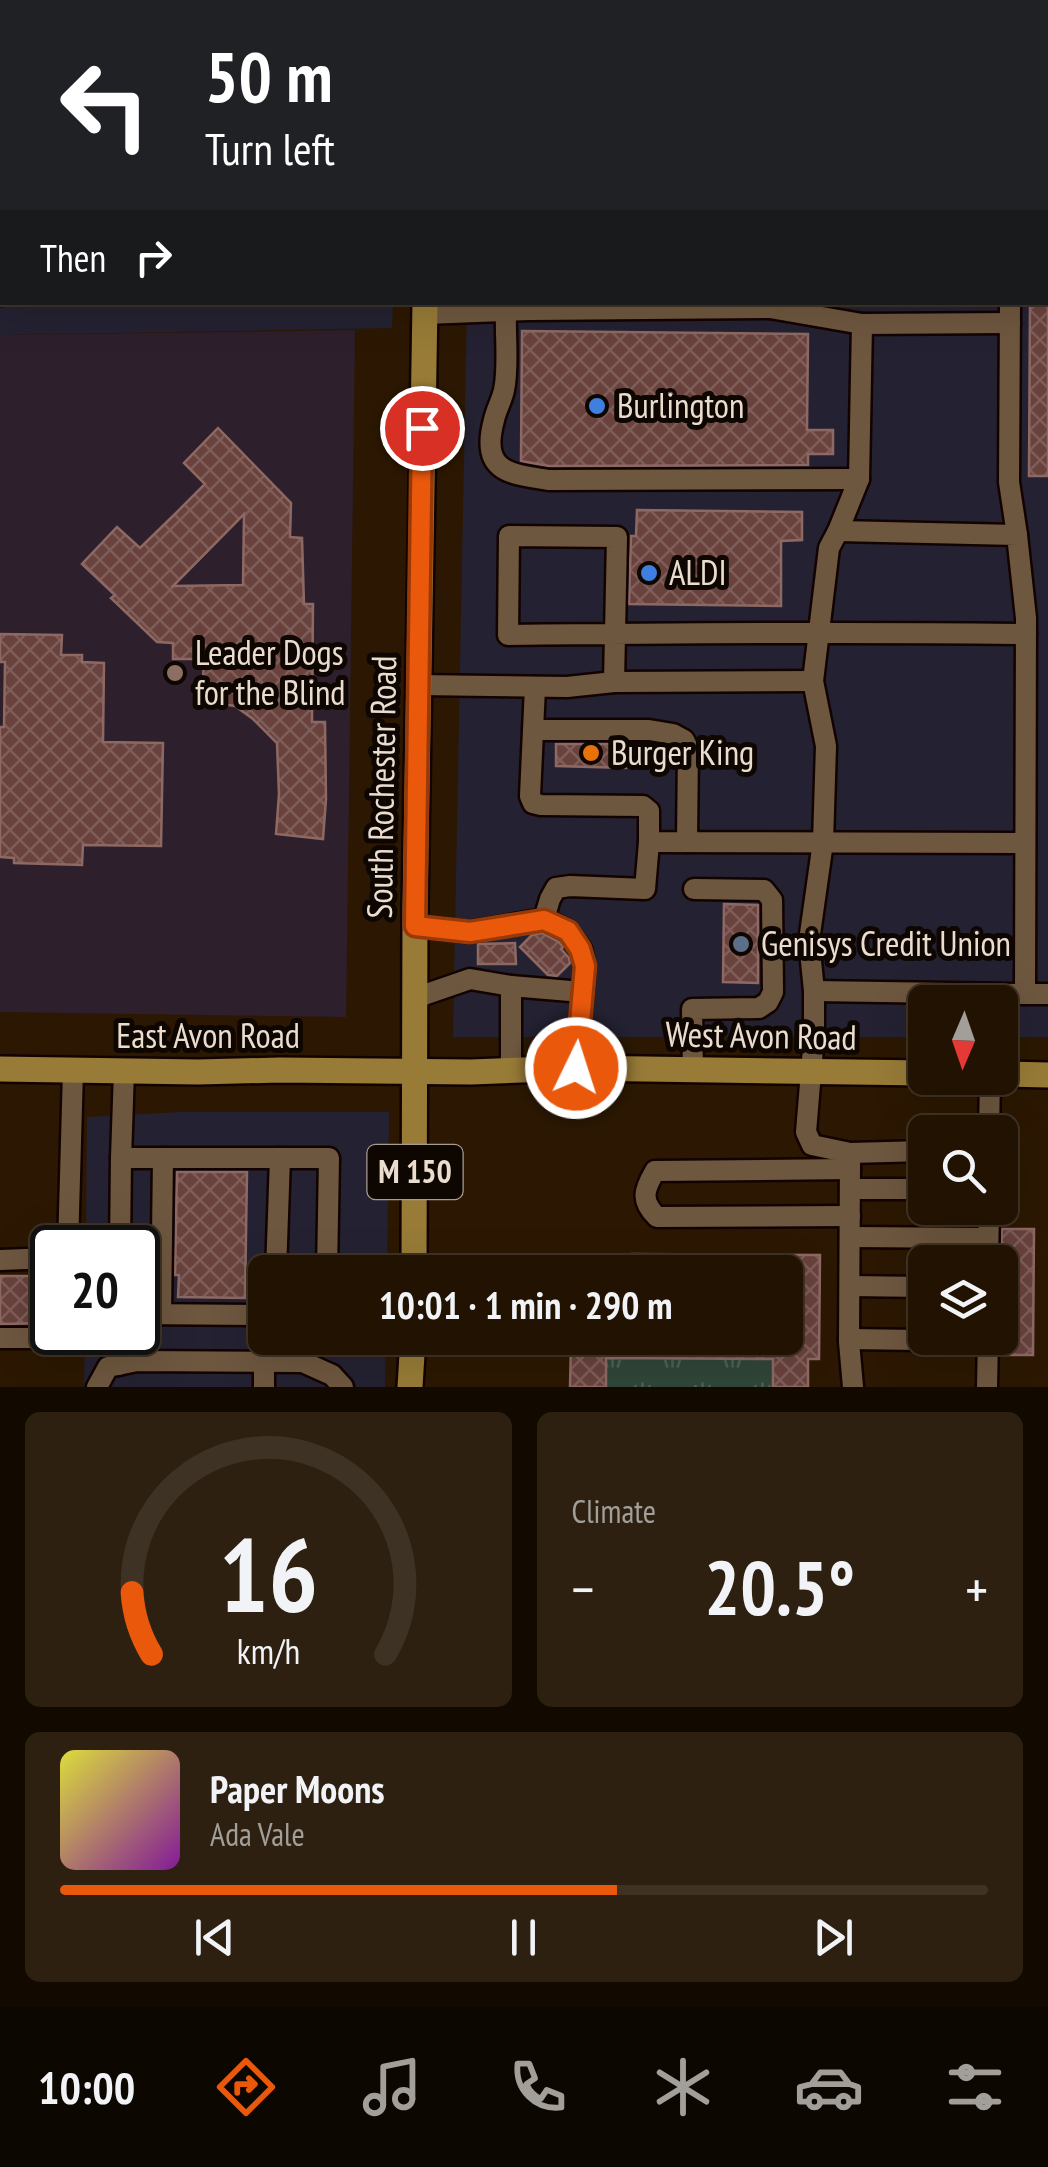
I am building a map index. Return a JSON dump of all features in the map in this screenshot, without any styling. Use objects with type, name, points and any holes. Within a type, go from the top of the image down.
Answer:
[{"type":"main road","name":"South Rochester Road","points":[[409,1255],[425,308]]},
{"type":"main road","name":"West Avon Road","points":[[415,1071],[576,1068],[908,1073]]},
{"type":"main road","name":"East Avon Road","points":[[0,1069],[415,1071]]},
{"type":"main road","points":[[1018,1074],[1048,1074]]},
{"type":"main road","points":[[407,1355],[410,1387]]},
{"type":"lane","points":[[425,308],[506,312],[770,306],[862,324],[1010,313],[1010,482],[1026,634],[1025,994]]},
{"type":"lane","points":[[506,312],[505,387],[490,438],[492,456],[507,472],[550,480],[859,479]]},
{"type":"lane","points":[[862,324],[859,479],[829,548],[813,681],[826,746],[822,842],[809,941],[814,1036],[806,1132],[812,1145],[850,1170],[908,1185]]},
{"type":"lane","points":[[838,531],[1017,535]]},
{"type":"lane","points":[[614,682],[615,634],[617,537],[509,536],[508,635],[615,634],[819,631],[1026,634]]},
{"type":"lane","points":[[418,685],[567,687],[614,682],[813,681]]},
{"type":"lane","points":[[535,687],[530,796],[533,803],[643,806],[649,811],[646,889],[556,888],[544,920]]},
{"type":"lane","points":[[533,730],[649,730],[684,740],[688,748],[688,842]]},
{"type":"lane","points":[[649,842],[1026,843]]},
{"type":"lane","points":[[693,1070],[692,1009],[759,1008],[773,992],[772,900],[764,890],[694,888]]},
{"type":"lane","points":[[415,926],[470,932],[544,920],[568,931],[585,966],[576,1068]]},
{"type":"lane","points":[[415,998],[470,980],[582,992]]},
{"type":"lane","points":[[511,986],[511,1072]]},
{"type":"lane","points":[[814,991],[1048,994]]},
{"type":"lane","points":[[68,1225],[73,1070]]},
{"type":"lane","points":[[120,1225],[124,1071]]},
{"type":"lane","points":[[908,1155],[850,1170],[655,1171],[645,1188],[647,1206],[657,1216],[988,1238]]},
{"type":"lane","points":[[121,1158],[329,1158],[327,1255]]},
{"type":"lane","points":[[163,1158],[161,1314],[248,1315]]},
{"type":"lane","points":[[277,1255],[280,1158]]},
{"type":"lane","points":[[850,1170],[849,1339],[853,1387]]},
{"type":"lane","points":[[988,1225],[988,1245]]},
{"type":"lane","points":[[0,1260],[30,1259]]},
{"type":"lane","points":[[850,1286],[908,1287]]},
{"type":"lane","points":[[0,1338],[30,1338]]},
{"type":"lane","points":[[849,1339],[908,1339]]},
{"type":"lane","points":[[119,1355],[119,1365]]},
{"type":"lane","points":[[987,1387],[988,1355]]},
{"type":"lane","points":[[264,1361],[264,1387]]},
{"type":"lane","points":[[98,1387],[108,1367],[137,1362],[264,1361],[303,1362],[314,1377],[332,1375],[342,1387]]},
{"type":"shaded area","points":[[0,305],[393,305],[392,328],[0,335]]},
{"type":"shaded area","points":[[467,305],[1048,305],[1048,1037],[1018,1037],[1018,985],[908,985],[908,1037],[453,1037]]},
{"type":"shaded area","name":"Leader Dogs for the Blind","points":[[355,330],[346,1017],[0,1012],[0,335]]},
{"type":"shaded area","points":[[181,1112],[389,1112],[387,1255],[248,1255],[248,1355],[386,1355],[385,1387],[84,1387],[85,1355],[160,1355],[160,1225],[86,1225],[87,1117]]},
{"type":"green space","points":[[606,1355],[782,1359],[782,1373],[773,1374],[773,1387],[606,1387]]},
{"type":"building","points":[[1030,305],[1048,305],[1048,476],[1029,476]]},
{"type":"building","points":[[522,331],[808,334],[807,430],[833,430],[833,454],[808,454],[808,465],[549,466],[521,461]]},
{"type":"building","points":[[218,428],[291,503],[290,537],[302,538],[304,604],[313,604],[312,722],[325,722],[323,839],[276,834],[277,743],[235,706],[202,701],[204,659],[173,659],[173,643],[157,642],[82,564],[117,527],[140,548],[174,515],[205,484],[184,463]],"holes":[[[244,514],[243,585],[173,586]]]},
{"type":"building","points":[[637,510],[802,512],[802,540],[781,541],[781,606],[629,604],[631,536],[636,536]]},
{"type":"building","points":[[0,634],[62,635],[61,655],[82,655],[82,662],[104,663],[103,742],[163,743],[161,846],[83,845],[82,865],[14,863],[14,858],[0,857],[0,727],[4,727],[5,662],[0,662]]},
{"type":"building","name":"Burger King","points":[[556,744],[626,744],[626,768],[556,766]]},
{"type":"building","name":"Genisys Credit Union","points":[[724,904],[758,905],[758,983],[723,982]]},
{"type":"building","points":[[542,933],[559,942],[569,958],[570,963],[557,976],[548,975],[520,947],[532,935]]},
{"type":"building","points":[[515,943],[516,964],[478,964],[478,944]]},
{"type":"building","points":[[177,1172],[247,1172],[245,1298],[178,1297]]},
{"type":"building","points":[[1002,1229],[1034,1229],[1033,1355],[1018,1355],[1018,1245],[1001,1245]]},
{"type":"building","points":[[632,1254],[820,1255],[819,1359],[808,1359],[808,1387],[773,1387],[773,1359],[606,1358],[606,1387],[570,1387],[571,1355],[803,1355],[803,1255]]},
{"type":"building","points":[[0,1276],[30,1276],[30,1323],[0,1324]]},
{"type":"place","name":"Burlington","points":[[597,406]]},
{"type":"place","name":"ALDI","points":[[649,573]]},
{"type":"place","name":"Leader Dogs for the Blind","points":[[175,673]]},
{"type":"place","name":"Burger King","points":[[591,753]]},
{"type":"place","name":"Genisys Credit Union","points":[[741,944]]},
{"type":"route","points":[[422,428],[415,926],[470,932],[544,920],[568,931],[585,966],[576,1068]]}]
